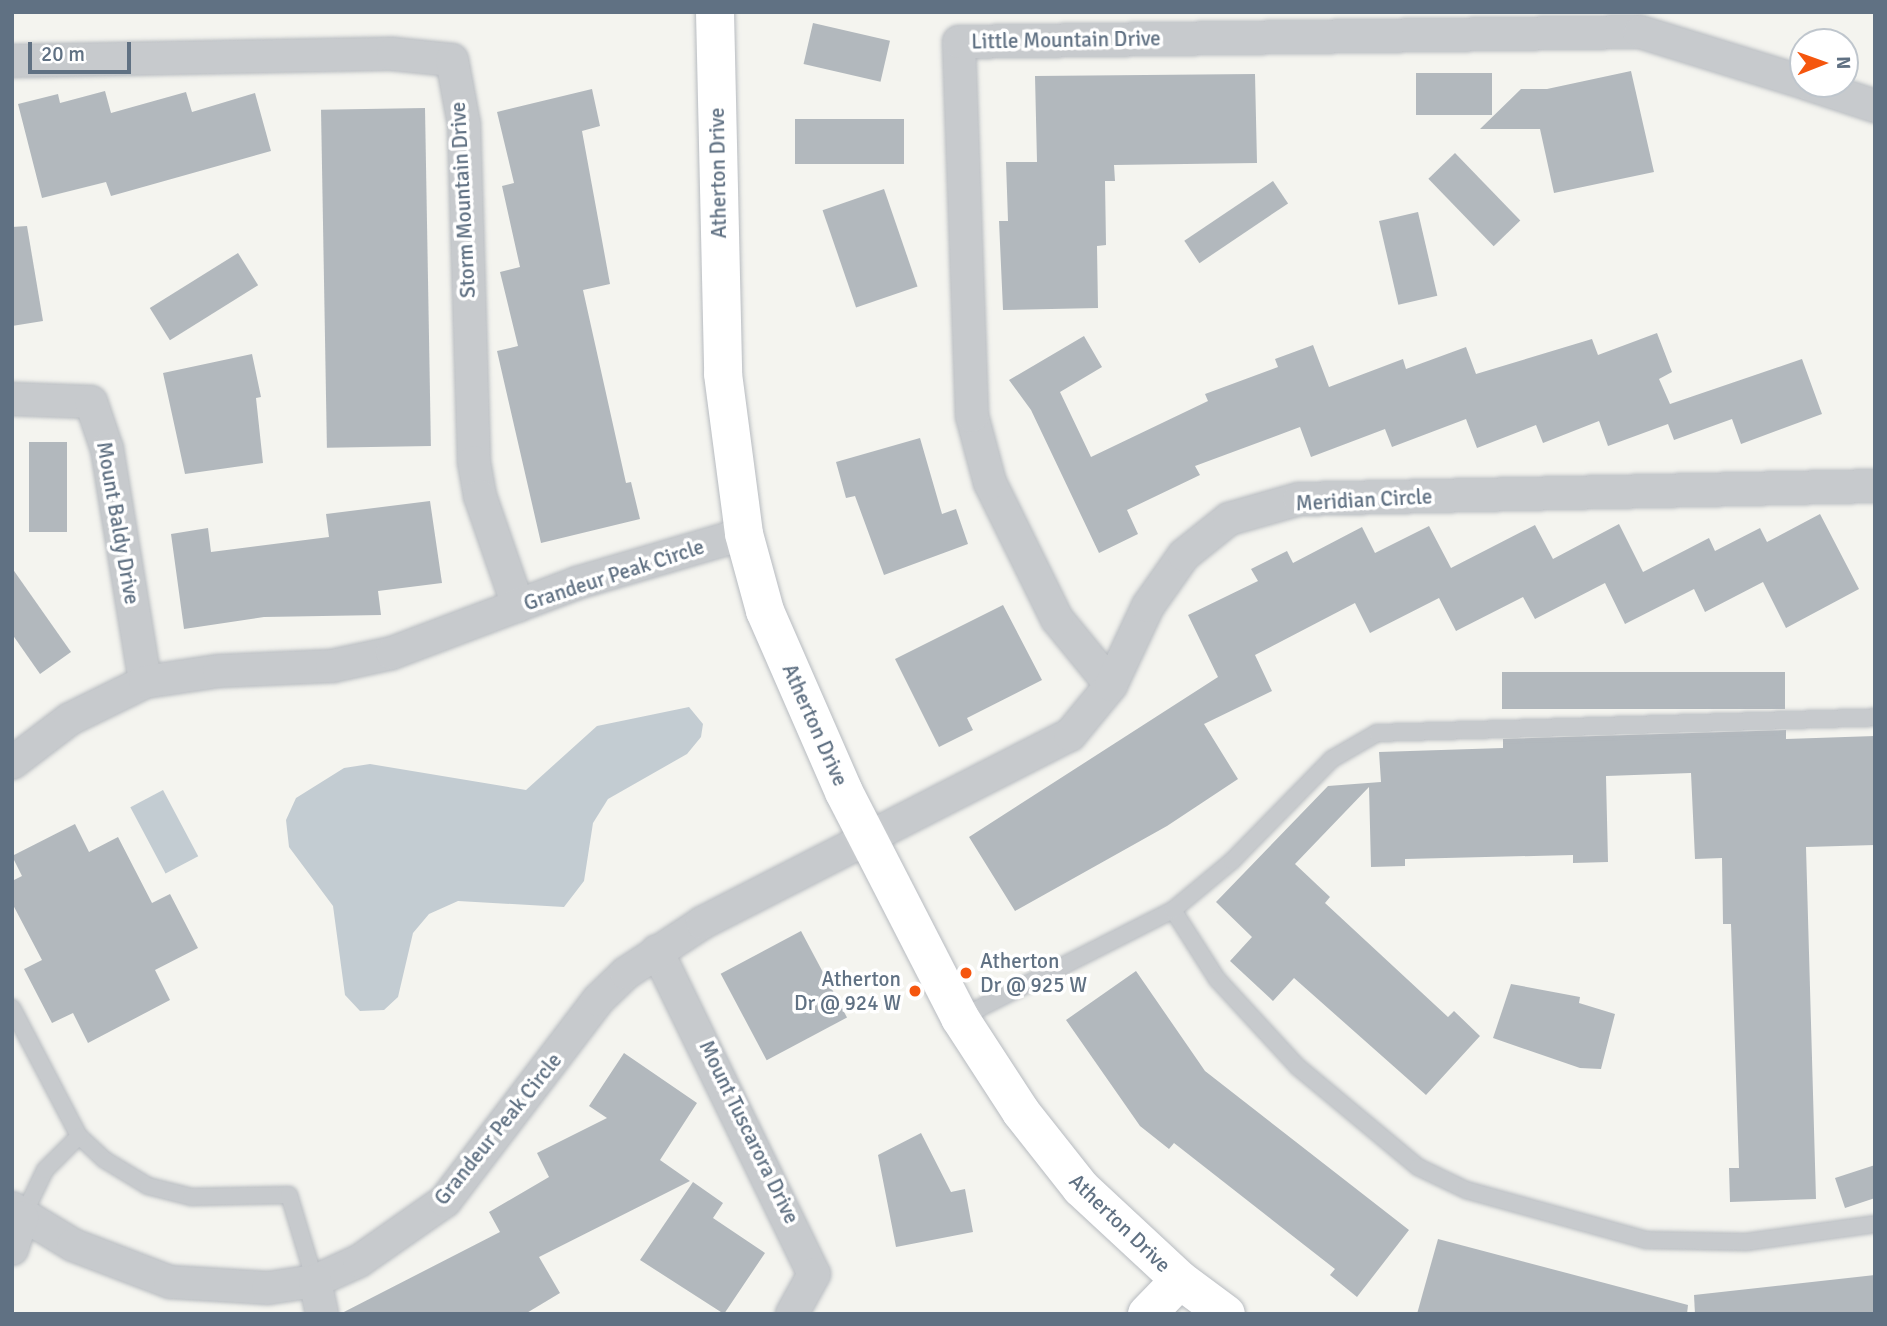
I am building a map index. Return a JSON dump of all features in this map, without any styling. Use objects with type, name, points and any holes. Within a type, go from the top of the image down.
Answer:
[{"type":"street","name":"Atherton Drive","points":[[715,12],[723,374],[744,534],[765,611],[869,841],[960,1018],[1021,1112],[1081,1188],[1180,1280],[1226,1314]]},
{"type":"street","name":"Little Mountain Drive","points":[[1111,685],[1057,619],[990,483],[972,416],[959,42],[1640,32],[1789,78]]},
{"type":"street","name":"Storm Mountain Drive","points":[[12,61],[393,54],[452,60],[464,124],[474,462],[480,496],[518,606]]},
{"type":"street","points":[[1851,98],[1875,106]]},
{"type":"street","name":"Mount Baldy Drive","points":[[12,399],[90,402],[107,449],[145,682]]},
{"type":"street","name":"Meridian Circle","points":[[869,841],[1070,735],[1111,685],[1148,606],[1184,555],[1229,519],[1299,499],[1875,486]]},
{"type":"street","name":"Grandeur Peak Circle","points":[[12,763],[70,719],[145,682],[219,671],[332,666],[450,635],[518,606],[744,534]]},
{"type":"street","name":"Grandeur Peak Circle","points":[[17,1213],[119,1266],[170,1282],[220,1289],[315,1281],[359,1261],[445,1202],[598,1000],[657,951],[702,923],[869,841]]},
{"type":"street","name":"Mount Tuscarora Drive","points":[[657,951],[814,1274],[792,1314]]},
{"type":"street","points":[[12,1249],[17,1213]]},
{"type":"street","points":[[1147,1314],[1180,1280]]},
{"type":"street","points":[[315,1281],[322,1314]]},
{"type":"lane","points":[[960,1018],[1173,910],[1232,861],[1332,759],[1377,733],[1875,717]]},
{"type":"lane","points":[[1173,910],[1217,979],[1298,1067],[1418,1167],[1466,1190],[1646,1240],[1745,1242],[1875,1224]]},
{"type":"lane","points":[[12,1008],[79,1136],[105,1160],[148,1186],[226,1200],[289,1195],[315,1281]]},
{"type":"lane","points":[[17,1213],[45,1170],[79,1136]]},
{"type":"shaded area","points":[[689,707],[703,724],[701,737],[687,754],[608,799],[593,823],[584,881],[564,907],[458,901],[429,914],[413,933],[398,997],[384,1010],[360,1011],[345,995],[333,906],[289,847],[286,820],[296,798],[344,768],[370,764],[526,790],[597,726]]},
{"type":"shaded area","points":[[163,790],[198,856],[166,874],[130,807]]},
{"type":"building","points":[[813,23],[890,41],[881,82],[804,64]]},
{"type":"building","points":[[1631,71],[1654,172],[1554,193],[1540,129],[1480,129],[1521,89],[1547,89]]},
{"type":"building","points":[[1416,73],[1492,73],[1492,115],[1416,115]]},
{"type":"building","points":[[1255,74],[1257,163],[1114,165],[1115,181],[1105,181],[1106,245],[1097,246],[1098,308],[1003,310],[999,221],[1008,221],[1006,162],[1037,162],[1035,76]]},
{"type":"building","points":[[592,89],[600,126],[582,131],[610,284],[583,290],[626,483],[631,482],[640,519],[541,543],[497,351],[518,346],[500,272],[520,267],[502,186],[514,183],[497,112]]},
{"type":"building","points":[[105,91],[111,113],[186,92],[192,112],[255,93],[271,151],[111,196],[106,182],[42,198],[18,104],[58,94],[60,103]]},
{"type":"building","points":[[425,108],[431,446],[327,448],[321,110]]},
{"type":"building","points":[[795,119],[904,119],[904,164],[795,164]]},
{"type":"building","points":[[1455,153],[1520,221],[1494,246],[1428,179]]},
{"type":"building","points":[[1273,181],[1288,203],[1199,263],[1184,241]]},
{"type":"building","points":[[884,189],[918,286],[856,308],[823,210]]},
{"type":"building","points":[[1418,212],[1437,296],[1398,305],[1379,221]]},
{"type":"building","points":[[27,226],[43,321],[12,326],[12,227]]},
{"type":"building","points":[[238,253],[258,285],[170,340],[150,308]]},
{"type":"building","points":[[1657,333],[1672,372],[1659,379],[1670,404],[1802,359],[1822,414],[1741,444],[1732,419],[1674,440],[1668,424],[1608,446],[1599,421],[1543,443],[1536,425],[1477,448],[1466,419],[1392,447],[1385,429],[1311,457],[1300,427],[1195,466],[1200,475],[1127,510],[1138,534],[1099,553],[1031,410],[1009,380],[1084,336],[1102,367],[1060,392],[1091,457],[1208,401],[1205,394],[1278,367],[1275,359],[1313,345],[1329,387],[1403,359],[1406,369],[1466,347],[1476,374],[1592,339],[1598,355]]},
{"type":"building","points":[[252,354],[261,397],[256,398],[263,463],[185,474],[163,373]]},
{"type":"building","points":[[920,438],[942,514],[956,509],[968,544],[884,575],[855,496],[846,498],[836,462]]},
{"type":"building","points":[[29,442],[67,442],[67,532],[29,532]]},
{"type":"building","points":[[430,501],[442,583],[378,591],[381,615],[264,617],[184,629],[171,534],[208,528],[211,552],[329,537],[326,514]]},
{"type":"building","points":[[1820,514],[1859,589],[1786,628],[1763,582],[1705,612],[1694,589],[1625,624],[1605,583],[1535,619],[1523,597],[1456,631],[1439,598],[1370,633],[1355,603],[1255,655],[1272,691],[1204,724],[1238,779],[1167,826],[1015,911],[969,837],[1218,677],[1188,615],[1258,581],[1251,569],[1287,551],[1293,563],[1362,527],[1375,553],[1429,526],[1451,568],[1535,525],[1553,559],[1619,524],[1643,572],[1709,538],[1715,551],[1760,528],[1767,542]]},
{"type":"building","points":[[12,568],[71,652],[40,674],[12,634]]},
{"type":"building","points":[[1003,605],[1042,680],[967,718],[973,730],[939,747],[895,659]]},
{"type":"building","points":[[1502,672],[1785,672],[1785,709],[1502,709]]},
{"type":"building","points":[[1786,730],[1786,739],[1875,736],[1875,845],[1806,847],[1816,1199],[1730,1202],[1729,1168],[1739,1168],[1731,924],[1723,924],[1722,858],[1695,859],[1691,773],[1606,776],[1608,862],[1573,863],[1573,855],[1405,859],[1405,866],[1371,867],[1369,787],[1295,864],[1330,897],[1325,903],[1448,1017],[1454,1011],[1480,1036],[1426,1095],[1294,978],[1273,1001],[1230,961],[1252,937],[1216,902],[1328,786],[1381,782],[1379,752],[1503,748],[1503,739]]},
{"type":"building","points":[[75,824],[89,852],[118,837],[152,903],[170,894],[198,948],[155,970],[170,1000],[88,1043],[73,1013],[52,1023],[24,969],[42,960],[12,903],[12,881],[22,876],[12,856]]},
{"type":"building","points":[[801,931],[847,1018],[767,1060],[721,974]]},
{"type":"building","points":[[1136,971],[1205,1071],[1409,1230],[1357,1297],[1330,1275],[1335,1269],[1174,1143],[1169,1149],[1140,1126],[1066,1020]]},
{"type":"building","points":[[1511,984],[1580,997],[1579,1003],[1615,1014],[1601,1069],[1580,1068],[1493,1038]]},
{"type":"building","points":[[624,1053],[697,1103],[660,1160],[690,1181],[539,1257],[560,1293],[525,1314],[340,1314],[500,1232],[489,1212],[549,1177],[537,1153],[607,1118],[589,1106]]},
{"type":"building","points":[[921,1133],[951,1192],[965,1189],[973,1232],[896,1247],[878,1155]]},
{"type":"building","points":[[1875,1165],[1875,1198],[1845,1208],[1835,1178]]},
{"type":"building","points":[[693,1182],[723,1203],[713,1218],[765,1253],[724,1314],[640,1260]]},
{"type":"building","points":[[1438,1239],[1688,1305],[1687,1314],[1417,1314]]},
{"type":"building","points":[[1875,1275],[1875,1314],[1695,1314],[1694,1295]]},
{"type":"place","name":"Atherton Dr @ 925 W","points":[[966,973]]},
{"type":"place","name":"Atherton Dr @ 924 W","points":[[915,991]]}]
